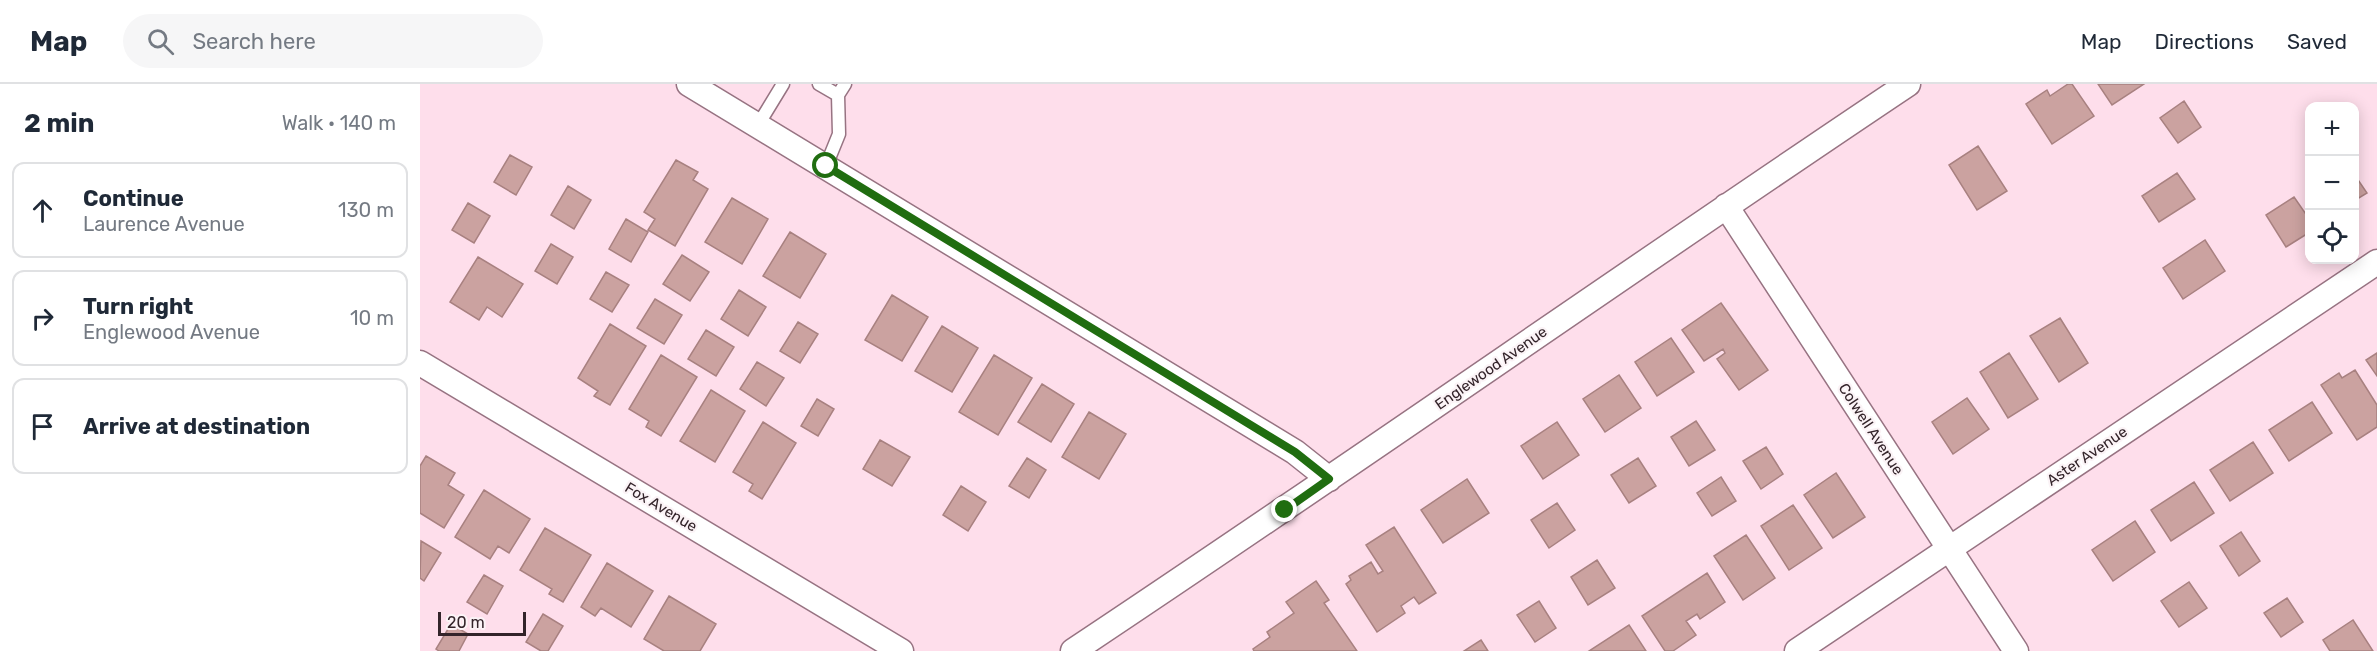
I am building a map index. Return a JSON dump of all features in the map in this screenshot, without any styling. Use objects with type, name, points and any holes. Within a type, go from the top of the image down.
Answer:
[{"type":"street","points":[[689,84],[1295,452],[1329,479]]},
{"type":"street","name":"Englewood Avenue","points":[[1073,651],[1908,84]]},
{"type":"street","name":"Colwell Avenue","points":[[1726,206],[2016,651]]},
{"type":"street","name":"Aster Avenue","points":[[1797,651],[2377,262]]},
{"type":"street","name":"Fox Avenue","points":[[420,363],[901,651]]},
{"type":"lane","points":[[758,125],[783,84]]},
{"type":"lane","points":[[819,84],[838,95]]},
{"type":"lane","points":[[826,166],[839,134],[838,95],[845,84]]},
{"type":"building","points":[[2068,84],[2072,84],[2094,116],[2052,144],[2026,104],[2047,90],[2050,96]]},
{"type":"building","points":[[2098,84],[2144,84],[2112,105]]},
{"type":"building","points":[[2184,101],[2201,127],[2178,143],[2160,118]]},
{"type":"building","points":[[1978,146],[2007,191],[1977,210],[1949,165]]},
{"type":"building","points":[[510,155],[532,167],[516,195],[494,182]]},
{"type":"building","points":[[676,160],[698,172],[693,180],[708,189],[675,246],[648,230],[655,219],[644,212]]},
{"type":"building","points":[[2177,173],[2195,199],[2159,222],[2142,196]]},
{"type":"building","points":[[2359,181],[2367,193],[2359,198]]},
{"type":"building","points":[[568,186],[591,200],[574,229],[551,215]]},
{"type":"building","points":[[2294,197],[2305,213],[2305,235],[2286,247],[2266,215]]},
{"type":"building","points":[[732,198],[768,219],[742,264],[705,242]]},
{"type":"building","points":[[468,203],[490,216],[474,243],[452,230]]},
{"type":"building","points":[[626,219],[648,232],[631,262],[609,249]]},
{"type":"building","points":[[790,232],[826,254],[800,298],[763,276]]},
{"type":"building","points":[[2205,240],[2225,271],[2183,299],[2163,268]]},
{"type":"building","points":[[551,244],[573,257],[557,284],[535,271]]},
{"type":"building","points":[[682,255],[709,272],[690,301],[663,284]]},
{"type":"building","points":[[478,257],[523,284],[502,317],[487,307],[479,320],[450,302]]},
{"type":"building","points":[[606,272],[629,285],[612,312],[590,299]]},
{"type":"building","points":[[739,290],[766,307],[748,336],[721,319]]},
{"type":"building","points":[[892,295],[928,317],[902,361],[865,340]]},
{"type":"building","points":[[655,299],[682,315],[664,344],[637,328]]},
{"type":"building","points":[[1721,303],[1768,370],[1739,390],[1717,359],[1725,353],[1723,349],[1704,361],[1682,330]]},
{"type":"building","points":[[2060,318],[2088,363],[2059,382],[2030,336]]},
{"type":"building","points":[[798,322],[818,334],[800,363],[780,351]]},
{"type":"building","points":[[610,324],[646,346],[610,405],[594,396],[598,391],[578,378]]},
{"type":"building","points":[[942,326],[978,348],[952,392],[915,371]]},
{"type":"building","points":[[706,330],[734,347],[716,376],[688,359]]},
{"type":"building","points":[[1671,338],[1694,372],[1657,396],[1635,362]]},
{"type":"building","points":[[2009,353],[2038,399],[2008,418],[1980,372]]},
{"type":"building","points":[[2377,353],[2377,376],[2366,360]]},
{"type":"building","points":[[661,355],[697,377],[661,436],[646,427],[649,421],[629,409]]},
{"type":"building","points":[[994,355],[1032,378],[998,435],[959,412]]},
{"type":"building","points":[[757,362],[784,378],[766,406],[740,389]]},
{"type":"building","points":[[2355,370],[2377,405],[2377,427],[2357,440],[2321,385],[2339,373],[2342,378]]},
{"type":"building","points":[[1619,375],[1641,408],[1605,432],[1583,399]]},
{"type":"building","points":[[1042,384],[1074,404],[1051,442],[1018,422]]},
{"type":"building","points":[[711,390],[745,411],[715,462],[680,441]]},
{"type":"building","points":[[1967,398],[1989,429],[1953,454],[1932,422]]},
{"type":"building","points":[[817,399],[834,409],[818,436],[801,426]]},
{"type":"building","points":[[2312,402],[2332,433],[2289,461],[2269,430]]},
{"type":"building","points":[[1089,412],[1126,434],[1099,479],[1062,457]]},
{"type":"building","points":[[1696,421],[1715,450],[1689,466],[1671,437]]},
{"type":"building","points":[[763,422],[796,443],[762,499],[749,491],[753,484],[733,472]]},
{"type":"building","points":[[1557,422],[1579,455],[1543,479],[1521,446]]},
{"type":"building","points":[[880,440],[910,457],[892,486],[863,469]]},
{"type":"building","points":[[2253,442],[2273,473],[2230,501],[2210,470]]},
{"type":"building","points":[[1766,447],[1783,474],[1761,489],[1743,461]]},
{"type":"building","points":[[426,456],[455,473],[448,485],[464,495],[444,528],[420,513],[420,466]]},
{"type":"building","points":[[1027,458],[1046,470],[1029,498],[1009,486]]},
{"type":"building","points":[[1638,458],[1656,486],[1629,503],[1611,475]]},
{"type":"building","points":[[1836,473],[1865,517],[1833,538],[1804,495]]},
{"type":"building","points":[[1721,477],[1736,501],[1712,516],[1697,493]]},
{"type":"building","points":[[1467,479],[1489,513],[1443,543],[1421,510]]},
{"type":"building","points":[[2194,482],[2214,513],[2171,541],[2151,510]]},
{"type":"building","points":[[961,486],[986,502],[968,531],[943,515]]},
{"type":"building","points":[[484,490],[530,519],[509,553],[498,546],[490,559],[455,537]]},
{"type":"building","points":[[1557,503],[1575,530],[1549,548],[1531,520]]},
{"type":"building","points":[[1793,505],[1822,548],[1789,570],[1761,526]]},
{"type":"building","points":[[2135,521],[2155,552],[2113,581],[2092,550]]},
{"type":"building","points":[[1394,527],[1436,593],[1419,604],[1414,597],[1401,606],[1405,613],[1377,632],[1346,584],[1351,580],[1349,576],[1371,562],[1378,574],[1383,571],[1366,545]]},
{"type":"building","points":[[545,528],[591,555],[563,602],[549,594],[552,589],[520,570]]},
{"type":"building","points":[[2241,532],[2260,561],[2239,576],[2220,546]]},
{"type":"building","points":[[1746,535],[1775,578],[1743,600],[1714,556]]},
{"type":"building","points":[[421,541],[441,553],[424,581],[420,578]]},
{"type":"building","points":[[1597,560],[1615,588],[1588,605],[1571,577]]},
{"type":"building","points":[[607,563],[653,591],[631,627],[601,608],[595,616],[581,607]]},
{"type":"building","points":[[1707,573],[1725,602],[1700,619],[1697,614],[1686,621],[1696,635],[1673,651],[1665,651],[1642,616]]},
{"type":"building","points":[[484,575],[503,586],[487,614],[467,602]]},
{"type":"building","points":[[1316,581],[1329,600],[1324,603],[1357,651],[1254,651],[1253,649],[1270,637],[1267,632],[1294,613],[1286,602]]},
{"type":"building","points":[[2189,582],[2207,608],[2179,627],[2161,601]]},
{"type":"building","points":[[669,596],[716,624],[700,651],[664,651],[644,639]]},
{"type":"building","points":[[2287,598],[2303,622],[2281,637],[2264,613]]},
{"type":"building","points":[[1539,601],[1556,628],[1535,642],[1517,615]]},
{"type":"building","points":[[543,614],[563,626],[548,651],[541,651],[526,642]]},
{"type":"building","points":[[2353,620],[2373,651],[2330,651],[2323,640]]},
{"type":"building","points":[[451,624],[468,634],[459,651],[439,651],[436,649]]},
{"type":"building","points":[[1629,625],[1646,651],[1589,651]]},
{"type":"building","points":[[1481,640],[1488,651],[1464,651]]},
{"type":"route","points":[[826,166],[1295,452],[1329,479],[1285,510]]}]
